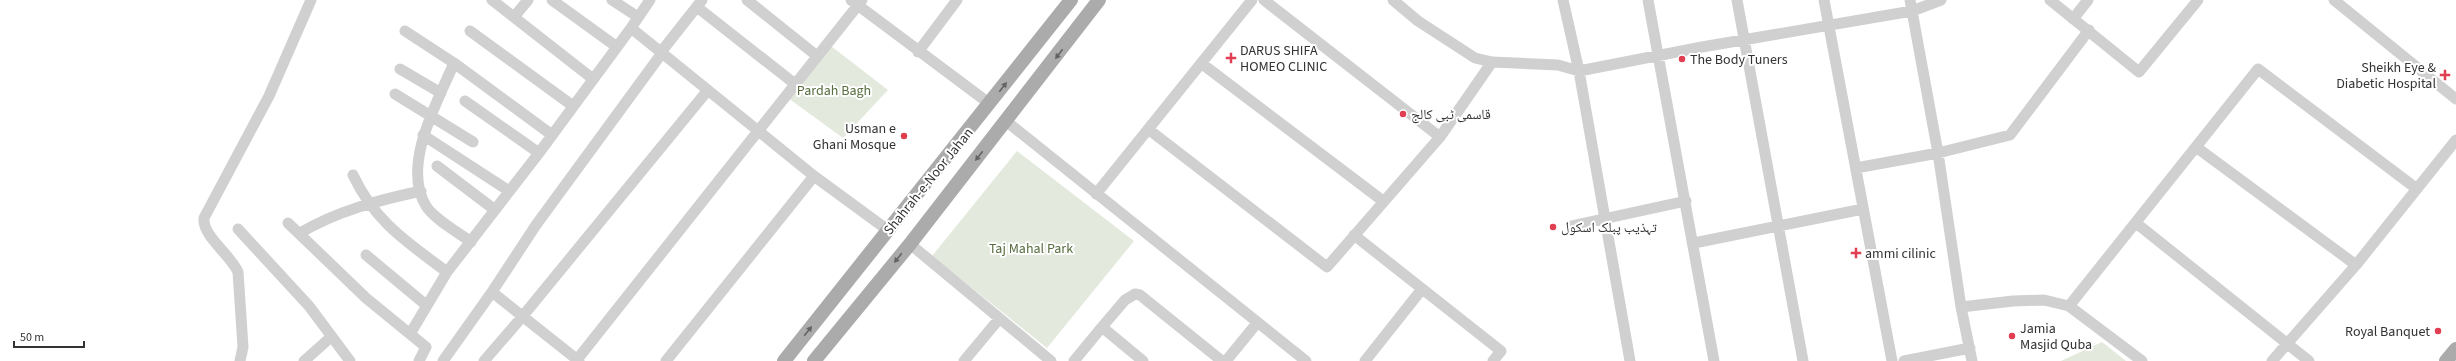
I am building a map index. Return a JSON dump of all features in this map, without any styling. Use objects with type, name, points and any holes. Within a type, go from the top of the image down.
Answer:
[{"type":"main road","name":"Shahrah-e-Noor Jahan","points":[[784,361],[990,104],[1071,0]]},
{"type":"main road","name":"Shahrah-e-Noor Jahan","points":[[814,361],[910,244],[1099,0]]},
{"type":"main road","points":[[1055,21],[1073,34]]},
{"type":"main road","points":[[821,315],[840,329]]},
{"type":"main road","points":[[2446,361],[2456,348]]},
{"type":"street","points":[[240,361],[243,347],[238,272],[234,264],[204,227],[204,218],[269,96],[311,0]]},
{"type":"street","points":[[492,0],[593,79]]},
{"type":"street","points":[[514,17],[528,0]]},
{"type":"street","points":[[552,0],[617,47]]},
{"type":"street","points":[[612,0],[638,17]]},
{"type":"street","points":[[410,334],[447,272],[552,136],[650,0]]},
{"type":"street","points":[[747,0],[817,56]]},
{"type":"street","points":[[918,52],[956,0]]},
{"type":"street","points":[[1096,194],[1252,0]]},
{"type":"street","points":[[1264,0],[1440,137]]},
{"type":"street","points":[[1393,0],[1458,48],[1475,58],[1492,62],[1558,65],[1579,71],[1829,26],[1911,5],[1941,0]]},
{"type":"street","points":[[1563,0],[1579,71],[1630,361]]},
{"type":"street","points":[[1648,0],[1694,243],[1714,361]]},
{"type":"street","points":[[1737,0],[1780,225],[1803,361]]},
{"type":"street","points":[[1824,0],[1892,361]]},
{"type":"street","points":[[2050,0],[2089,30],[2139,72],[2198,0]]},
{"type":"street","points":[[2073,19],[2088,0]]},
{"type":"street","points":[[2334,0],[2456,99]]},
{"type":"street","points":[[492,292],[577,361],[796,84],[857,2],[918,52],[990,104]]},
{"type":"street","points":[[443,361],[541,219],[699,3],[796,84]]},
{"type":"street","points":[[1911,5],[1938,153],[1961,307],[1972,361]]},
{"type":"street","points":[[631,28],[814,176],[889,231]]},
{"type":"street","points":[[1856,168],[1938,153],[2010,135],[2089,30]]},
{"type":"street","points":[[405,31],[454,64],[552,136]]},
{"type":"street","points":[[470,31],[573,106]]},
{"type":"street","points":[[1148,129],[1327,267],[1440,137],[1492,62]]},
{"type":"street","points":[[454,64],[423,135],[419,164],[421,191],[429,209],[471,242]]},
{"type":"street","points":[[1201,64],[1383,201]]},
{"type":"street","points":[[400,69],[441,93]]},
{"type":"street","points":[[2069,306],[2258,69],[2417,189]]},
{"type":"street","points":[[484,361],[522,317],[708,90]]},
{"type":"street","points":[[396,94],[473,142]]},
{"type":"street","points":[[465,101],[539,153]]},
{"type":"street","points":[[1006,121],[1306,361]]},
{"type":"street","points":[[423,135],[509,191]]},
{"type":"street","points":[[2272,361],[2356,265],[2456,140]]},
{"type":"street","points":[[2196,148],[2356,265]]},
{"type":"street","points":[[437,166],[495,210]]},
{"type":"street","points":[[353,175],[369,204],[391,230],[447,272]]},
{"type":"street","points":[[666,361],[814,176]]},
{"type":"street","points":[[300,233],[319,222],[369,204],[421,191]]},
{"type":"street","points":[[1571,226],[1686,201]]},
{"type":"street","points":[[1694,243],[1864,209]]},
{"type":"street","points":[[288,223],[366,298],[426,347],[419,361]]},
{"type":"street","points":[[2136,223],[2309,361]]},
{"type":"street","points":[[238,229],[309,306],[350,361]]},
{"type":"street","points":[[1354,235],[1501,351],[1493,361]]},
{"type":"street","points":[[910,244],[1051,361]]},
{"type":"street","points":[[366,255],[426,305]]},
{"type":"street","points":[[1365,361],[1422,289]]},
{"type":"street","points":[[1074,361],[1125,300],[1135,294],[1140,295],[1222,361]]},
{"type":"street","points":[[1961,307],[2013,300],[2044,300],[2069,306],[2142,361]]},
{"type":"street","points":[[964,361],[999,319]]},
{"type":"street","points":[[1226,361],[1257,323]]},
{"type":"street","points":[[1102,327],[1143,361]]},
{"type":"street","points":[[304,361],[331,337]]},
{"type":"street","points":[[1904,361],[1970,348]]},
{"type":"green space","name":"Pardah Bagh","points":[[827,43],[888,90],[843,138],[784,95]]},
{"type":"green space","name":"Taj Mahal Park","points":[[1017,151],[1134,241],[1047,348],[932,256]]},
{"type":"green space","points":[[2102,342],[2126,361],[2061,361]]},
{"type":"place","name":"DARUS SHIFA HOMEO CLINIC","points":[[1231,58]]},
{"type":"place","name":"The Body Tuners","points":[[1682,59]]},
{"type":"place","name":"Sheikh Eye & Diabetic Hospital","points":[[2445,75]]},
{"type":"place","name":"قاسمی ٹبی کالج","points":[[1403,114]]},
{"type":"place","name":"Usman e Ghani Mosque","points":[[904,136]]},
{"type":"place","name":"تہذیب پبلک اسکول","points":[[1553,227]]},
{"type":"place","name":"ammi cilinic","points":[[1856,253]]},
{"type":"place","name":"Royal Banquet","points":[[2438,331]]},
{"type":"place","name":"Jamia Masjid Quba","points":[[2012,336]]}]
